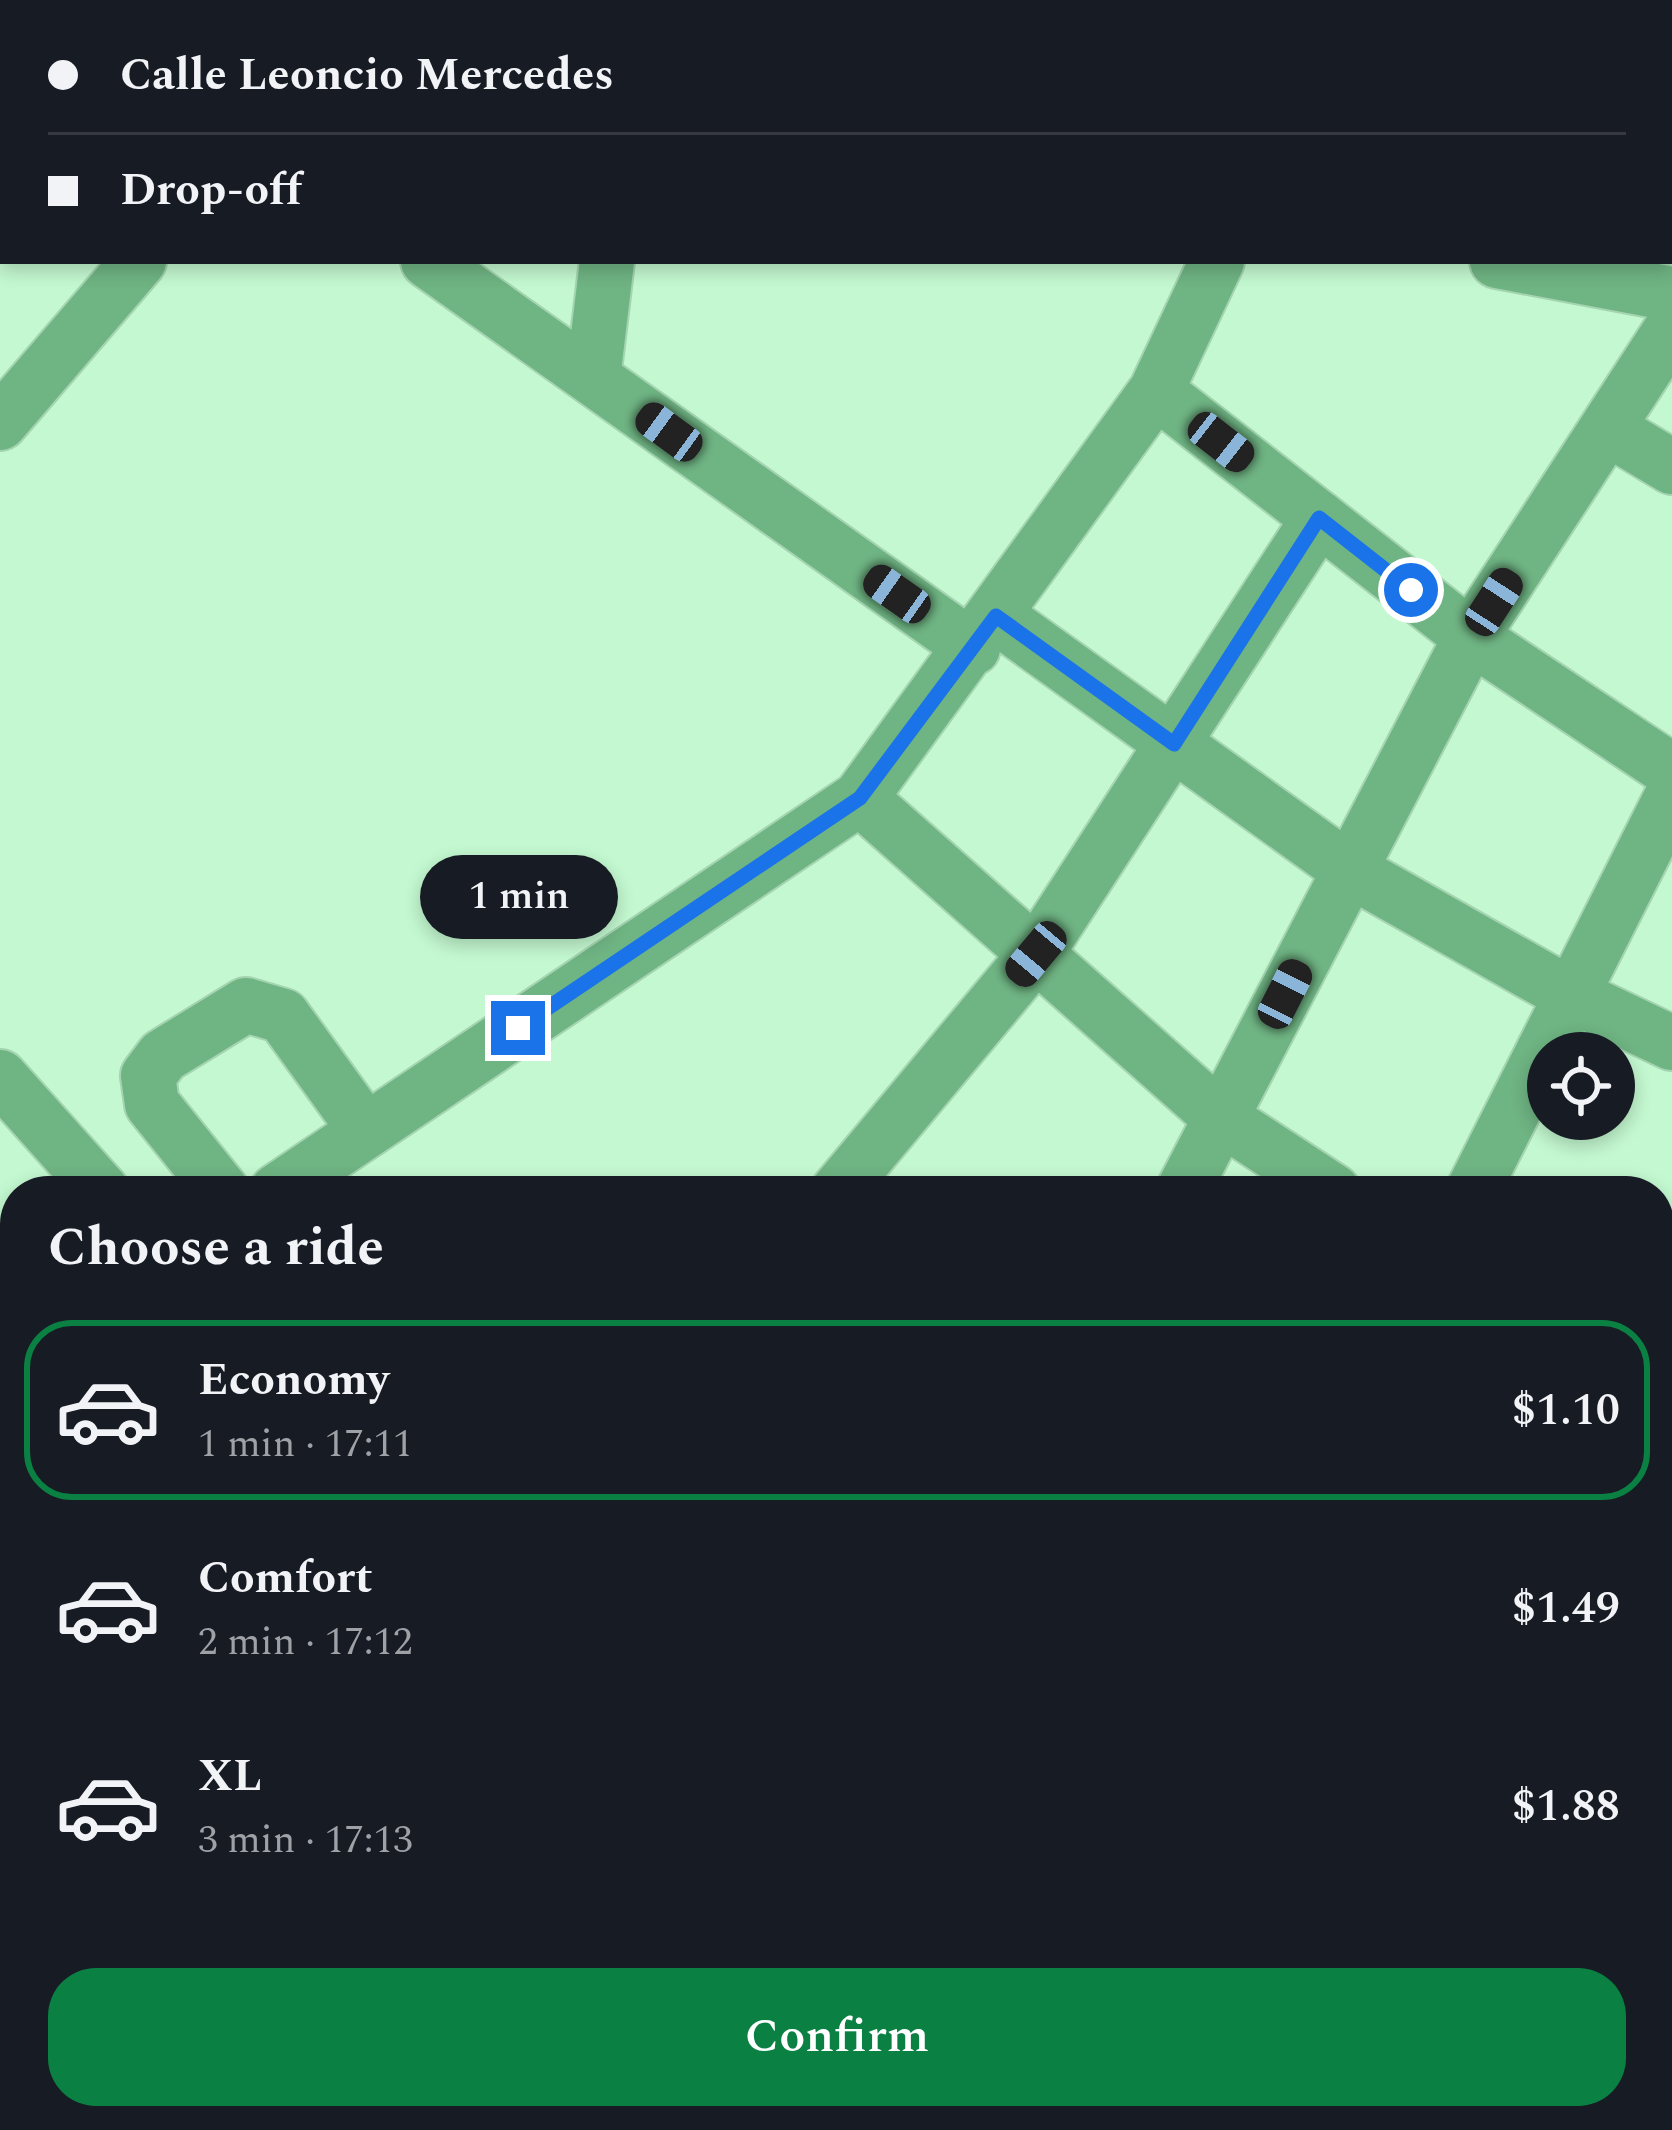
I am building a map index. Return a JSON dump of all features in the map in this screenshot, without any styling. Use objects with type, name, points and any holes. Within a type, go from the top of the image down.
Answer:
[{"type":"street","points":[[2,418],[136,264]]},
{"type":"street","points":[[432,264],[593,378],[984,632],[1174,744],[1348,869],[1569,994],[1672,1043]]},
{"type":"street","points":[[593,378],[607,264]]},
{"type":"street","points":[[1513,264],[1672,294]]},
{"type":"street","points":[[299,1176],[860,798],[1156,391],[1195,270]]},
{"type":"street","points":[[1191,1176],[1471,637],[1672,328]]},
{"type":"street","points":[[1156,391],[1471,637],[1672,771]]},
{"type":"street","points":[[1607,428],[1672,467]]},
{"type":"street","points":[[851,1176],[1036,954],[1319,518]]},
{"type":"street","points":[[1480,1176],[1672,796]]},
{"type":"street","points":[[860,798],[1221,1118],[1310,1176]]},
{"type":"street","points":[[210,1176],[152,1104],[148,1076],[163,1056],[246,1005],[283,1016],[366,1130]]},
{"type":"street","points":[[0,1077],[89,1176]]},
{"type":"route","points":[[518,1028],[860,798],[996,616],[1174,744],[1319,518],[1411,590]]}]
